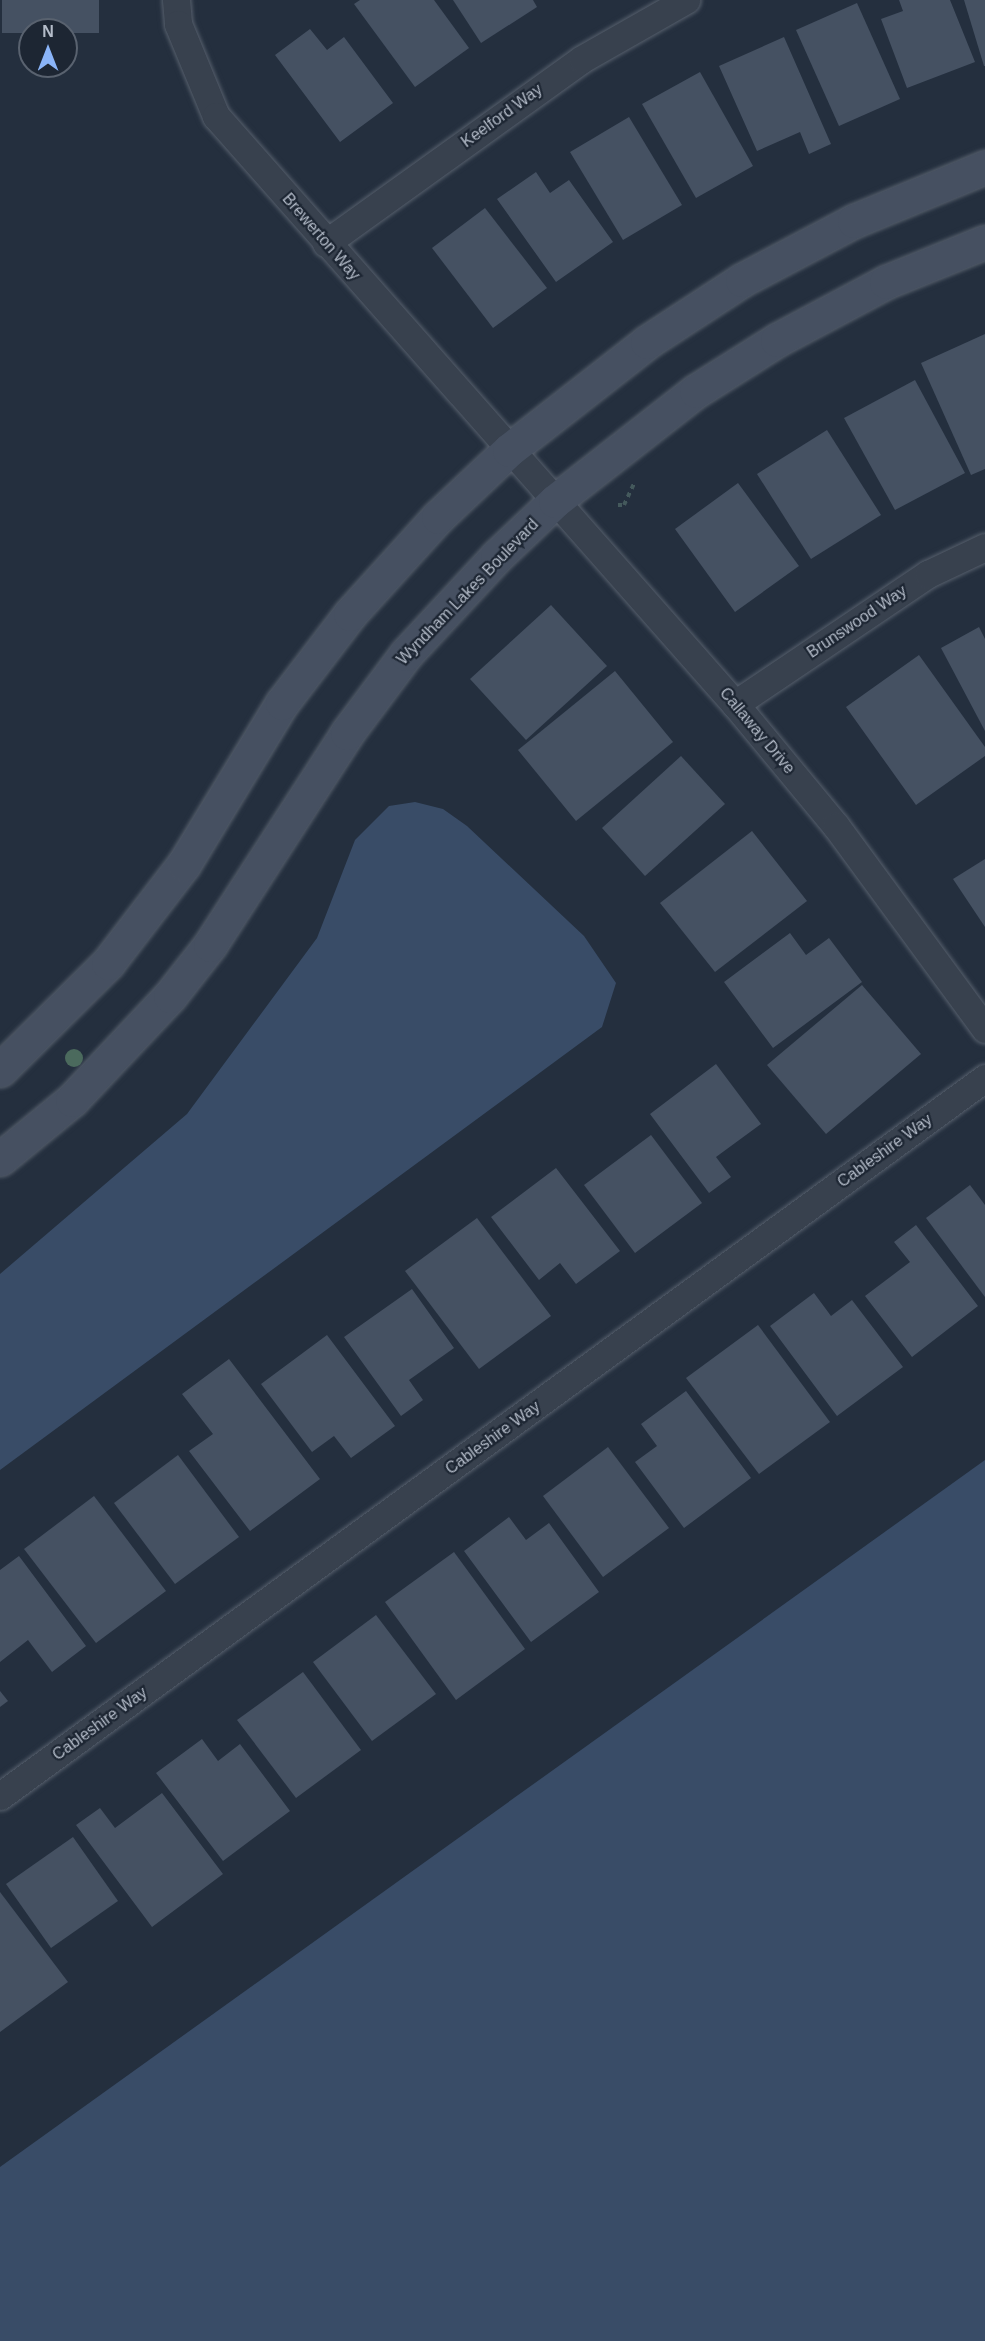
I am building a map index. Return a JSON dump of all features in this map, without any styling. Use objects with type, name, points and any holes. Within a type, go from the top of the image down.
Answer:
[{"type":"street","name":"Brewerton Way","points":[[176,0],[178,24],[216,116],[509,450]]},
{"type":"street","name":"Keelford Way","points":[[326,243],[582,59],[686,0]]},
{"type":"street","points":[[0,1070],[24,1050],[115,954],[184,864],[282,703],[350,614],[438,517],[509,450],[647,342],[742,280],[854,221],[985,167]]},
{"type":"street","name":"Wyndham Lakes Boulevard","points":[[0,1159],[72,1100],[170,996],[210,945],[346,733],[406,654],[497,556],[555,501],[696,391],[777,340],[886,282],[985,242]]},
{"type":"street","name":"Callaway Drive","points":[[509,450],[735,704],[836,826],[985,1029]]},
{"type":"street","name":"Brunswood Way","points":[[735,704],[928,574],[985,547]]},
{"type":"street","name":"Cableshire Way","points":[[0,1796],[985,1078]]},
{"type":"path","points":[[618,505],[624,505],[639,478]]},
{"type":"water","points":[[415,802],[443,809],[467,826],[584,936],[616,983],[602,1027],[0,1470],[0,1274],[187,1114],[317,938],[355,840],[389,806]]},
{"type":"water","points":[[985,1460],[985,2341],[0,2341],[0,2167]]},
{"type":"building","points":[[2,0],[99,0],[99,33],[78,33],[78,18],[18,18],[18,33],[2,33]]},
{"type":"building","points":[[360,0],[434,0],[469,48],[415,87],[354,4]]},
{"type":"building","points":[[453,0],[533,0],[537,7],[481,43]]},
{"type":"building","points":[[899,0],[950,0],[975,62],[907,88],[881,19],[903,11]]},
{"type":"building","points":[[964,0],[985,0],[985,66],[984,66]]},
{"type":"building","points":[[857,3],[900,99],[839,126],[796,30]]},
{"type":"building","points":[[310,29],[327,50],[344,37],[393,103],[340,142],[275,55]]},
{"type":"building","points":[[784,37],[831,144],[809,154],[800,132],[757,151],[719,66]]},
{"type":"building","points":[[700,72],[753,166],[696,198],[642,104]]},
{"type":"building","points":[[629,117],[682,205],[623,240],[570,152]]},
{"type":"building","points":[[536,172],[550,193],[569,180],[613,242],[556,282],[497,199]]},
{"type":"building","points":[[485,208],[547,288],[493,328],[432,248]]},
{"type":"building","points":[[985,334],[985,469],[971,475],[921,363]]},
{"type":"building","points":[[915,380],[965,473],[895,510],[844,418]]},
{"type":"building","points":[[827,430],[881,515],[811,559],[757,474]]},
{"type":"building","points":[[738,483],[799,566],[735,612],[675,529]]},
{"type":"building","points":[[551,605],[607,666],[526,740],[470,679]]},
{"type":"building","points":[[979,627],[985,639],[985,731],[941,648]]},
{"type":"building","points":[[919,655],[985,747],[985,756],[916,805],[846,707]]},
{"type":"building","points":[[615,671],[673,742],[576,821],[518,750]]},
{"type":"building","points":[[681,756],[725,804],[645,876],[602,828]]},
{"type":"building","points":[[752,831],[807,901],[715,972],[660,903]]},
{"type":"building","points":[[985,859],[985,927],[953,879]]},
{"type":"building","points":[[790,933],[806,955],[829,938],[862,982],[773,1048],[724,982]]},
{"type":"building","points":[[862,985],[921,1054],[826,1134],[767,1065]]},
{"type":"building","points":[[716,1064],[761,1124],[716,1157],[731,1177],[709,1193],[650,1114]]},
{"type":"building","points":[[651,1135],[702,1203],[635,1253],[584,1185]]},
{"type":"building","points":[[556,1168],[620,1251],[576,1284],[560,1263],[539,1280],[491,1217]]},
{"type":"building","points":[[970,1185],[985,1205],[985,1297],[926,1218]]},
{"type":"building","points":[[477,1218],[551,1316],[479,1369],[405,1271]]},
{"type":"building","points":[[916,1225],[978,1306],[912,1357],[865,1296],[910,1262],[894,1242]]},
{"type":"building","points":[[412,1289],[454,1348],[409,1380],[423,1400],[401,1416],[344,1337]]},
{"type":"building","points":[[814,1293],[831,1316],[852,1300],[903,1367],[837,1416],[770,1326]]},
{"type":"building","points":[[758,1325],[830,1422],[759,1474],[686,1378]]},
{"type":"building","points":[[327,1335],[395,1426],[351,1458],[334,1436],[312,1452],[261,1384]]},
{"type":"building","points":[[229,1359],[320,1479],[250,1531],[189,1451],[213,1434],[182,1394]]},
{"type":"building","points":[[686,1391],[751,1478],[684,1528],[635,1462],[657,1446],[641,1424]]},
{"type":"building","points":[[608,1447],[669,1528],[603,1577],[543,1496]]},
{"type":"building","points":[[178,1455],[239,1537],[175,1584],[114,1503]]},
{"type":"building","points":[[94,1496],[166,1591],[96,1643],[24,1549]]},
{"type":"building","points":[[509,1517],[526,1540],[549,1523],[599,1592],[531,1642],[464,1551]]},
{"type":"building","points":[[454,1552],[525,1649],[456,1700],[385,1602]]},
{"type":"building","points":[[19,1556],[86,1646],[52,1672],[28,1640],[0,1662],[0,1570]]},
{"type":"building","points":[[376,1615],[436,1694],[372,1741],[313,1662]]},
{"type":"building","points":[[303,1672],[361,1750],[296,1798],[237,1720]]},
{"type":"building","points":[[0,1691],[8,1701],[0,1707]]},
{"type":"building","points":[[202,1739],[218,1761],[240,1744],[290,1811],[223,1861],[156,1773]]},
{"type":"building","points":[[162,1793],[223,1874],[152,1927],[76,1825],[100,1808],[115,1828]]},
{"type":"building","points":[[73,1837],[118,1901],[51,1948],[6,1884]]},
{"type":"building","points":[[0,1892],[68,1982],[0,2032]]}]
